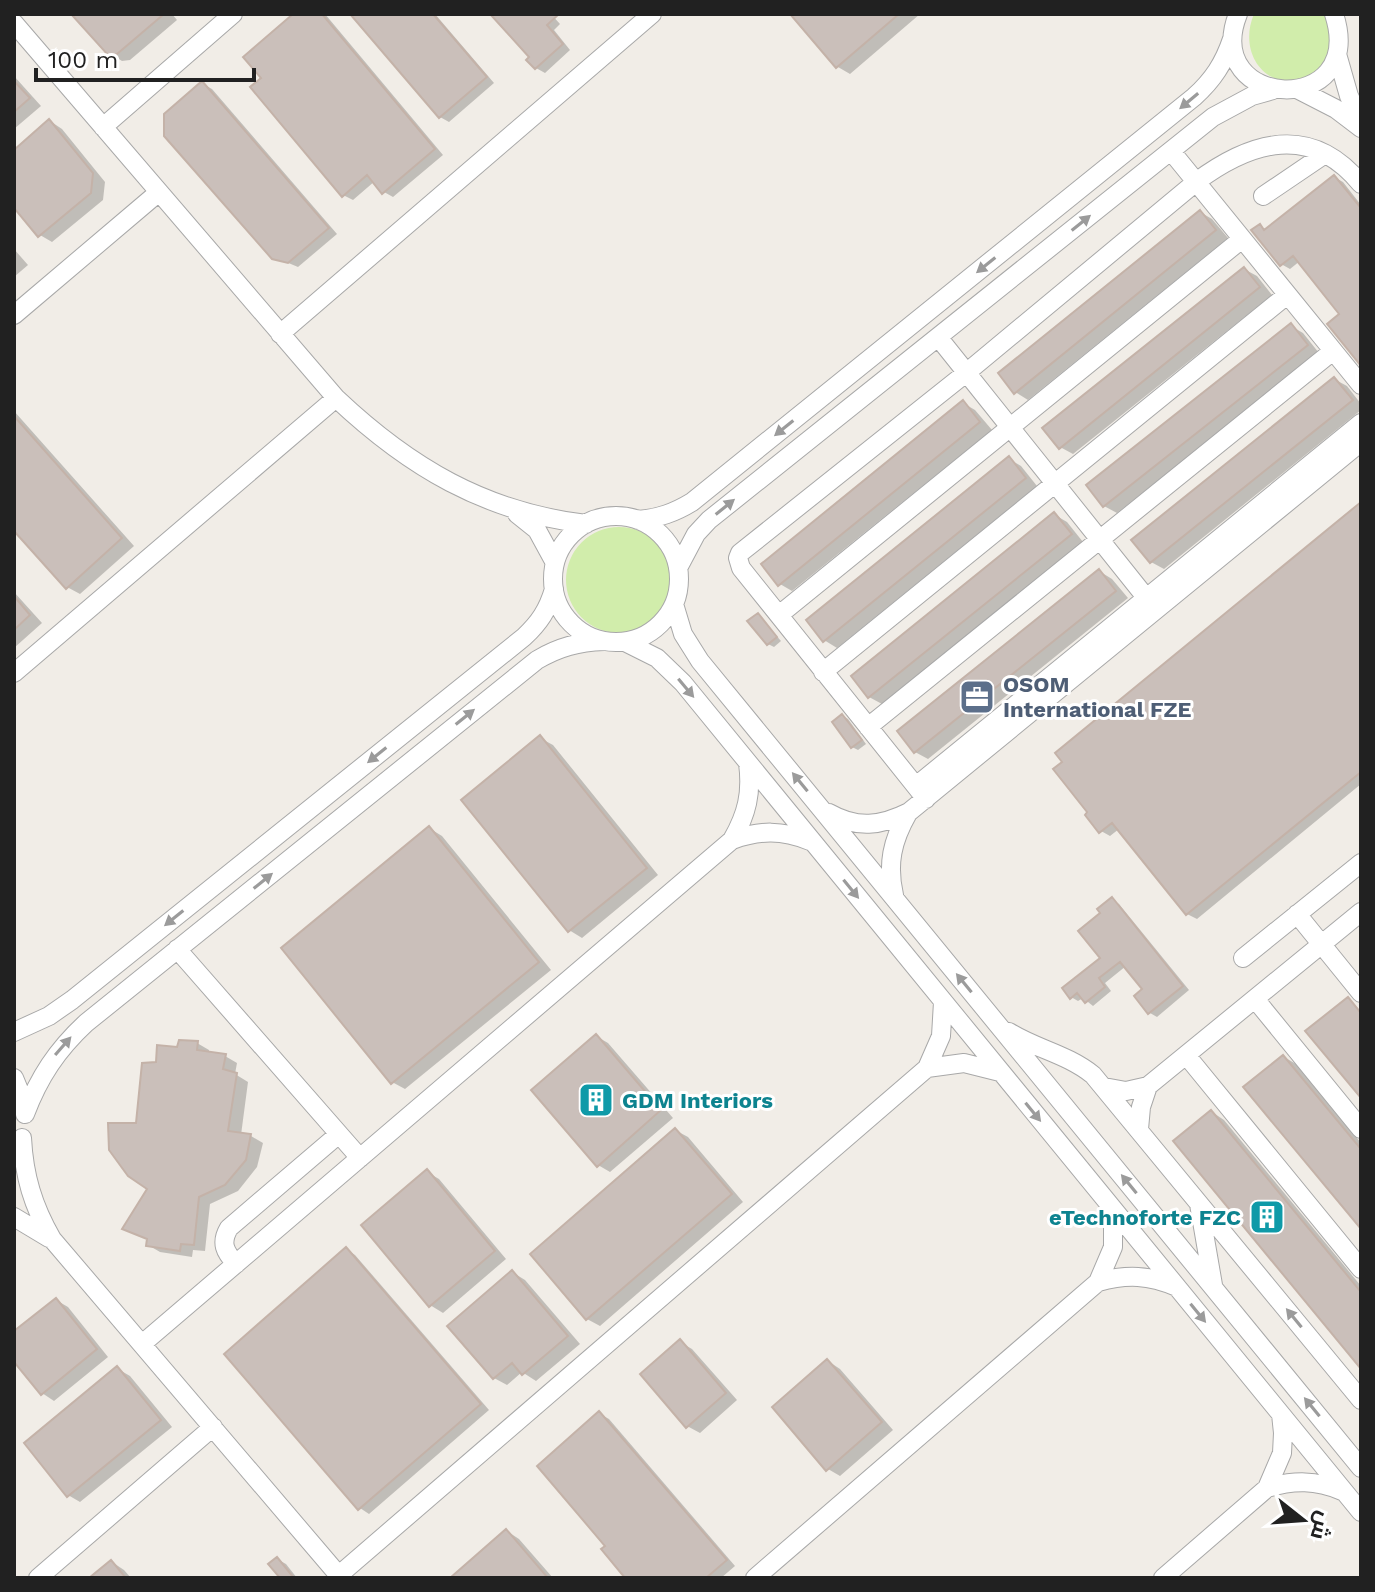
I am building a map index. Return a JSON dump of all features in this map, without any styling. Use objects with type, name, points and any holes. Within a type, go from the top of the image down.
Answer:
[{"type":"street","points":[[103,127],[233,14]]},
{"type":"street","points":[[280,334],[652,14]]},
{"type":"street","points":[[1349,14],[1337,23],[1337,54],[1349,96],[1361,121]]},
{"type":"street","points":[[14,23],[280,334],[336,398],[366,426],[421,467],[469,493],[508,508],[559,521],[586,524],[611,517],[638,520],[657,518],[692,502],[1212,81],[1225,61],[1234,23]]},
{"type":"street","points":[[1234,23],[1235,53],[1249,77],[1273,90]]},
{"type":"street","points":[[1299,90],[1323,77],[1337,54]]},
{"type":"street","points":[[678,568],[696,534],[709,520],[1232,105],[1273,90],[1299,90],[1336,109],[1361,128]]},
{"type":"street","points":[[921,792],[741,568],[740,553],[1227,160],[1269,145],[1291,145],[1325,154],[1355,173],[1361,184]]},
{"type":"street","points":[[1171,151],[1361,385]]},
{"type":"street","points":[[1263,196],[1325,154]]},
{"type":"street","points":[[14,315],[159,192]]},
{"type":"street","points":[[779,615],[1242,239]]},
{"type":"street","points":[[823,672],[1287,295]]},
{"type":"street","points":[[938,337],[1151,604]]},
{"type":"street","points":[[868,727],[1333,351]]},
{"type":"street","points":[[14,673],[336,398]]},
{"type":"street","points":[[894,898],[890,876],[891,853],[897,832],[921,792],[1151,604],[1361,423]]},
{"type":"street","points":[[1151,604],[1361,442]]},
{"type":"street","points":[[508,508],[537,530],[555,563]]},
{"type":"street","points":[[638,520],[664,538],[678,568],[679,586],[674,604],[666,618],[654,629],[625,642],[580,642],[557,648],[537,660],[65,1042],[35,1088],[25,1114],[22,1138],[29,1191],[52,1239],[340,1577],[927,1068],[941,1036],[943,1002]]},
{"type":"street","points":[[586,524],[567,541],[555,563],[554,589],[560,608],[571,623],[586,635],[604,641]]},
{"type":"street","points":[[14,1032],[49,1016],[72,1000],[524,637],[543,616],[554,589]]},
{"type":"street","points":[[674,604],[683,634],[691,648],[1361,1468]]},
{"type":"street","points":[[625,642],[657,658],[670,670],[748,762],[1361,1512]]},
{"type":"street","points":[[142,1344],[732,840],[749,803],[748,762]]},
{"type":"street","points":[[822,809],[842,821],[865,825],[888,822],[909,812]]},
{"type":"street","points":[[732,840],[752,833],[773,831],[794,834],[813,843]]},
{"type":"street","points":[[1243,958],[1361,863]]},
{"type":"street","points":[[1104,1087],[1126,1091],[1148,1086],[1361,912]]},
{"type":"street","points":[[1297,914],[1361,993]]},
{"type":"street","points":[[177,949],[360,1158]]},
{"type":"street","points":[[1255,999],[1361,1129]]},
{"type":"street","points":[[999,1026],[1032,1044],[1073,1060],[1104,1087],[1361,1400]]},
{"type":"street","points":[[1186,1055],[1361,1269]]},
{"type":"street","points":[[927,1068],[964,1063],[1000,1072]]},
{"type":"street","points":[[14,1078],[25,1114]]},
{"type":"street","points":[[1139,1129],[1141,1107],[1148,1086]]},
{"type":"street","points":[[236,1264],[223,1242],[229,1228],[339,1134]]},
{"type":"street","points":[[14,1157],[22,1138]]},
{"type":"street","points":[[1199,1202],[1214,1288]]},
{"type":"street","points":[[755,1578],[1098,1282],[1113,1247],[1113,1209]]},
{"type":"street","points":[[14,1217],[52,1239]]},
{"type":"street","points":[[1098,1282],[1138,1276],[1158,1279],[1177,1287]]},
{"type":"street","points":[[1267,1488],[1282,1453],[1281,1414]]},
{"type":"street","points":[[38,1578],[213,1427]]},
{"type":"street","points":[[1163,1578],[1267,1488],[1287,1482],[1307,1481],[1345,1493]]},
{"type":"green space","points":[[1254,14],[1330,14],[1335,50],[1310,77],[1295,81],[1269,75],[1253,56],[1250,29]]},
{"type":"green space","points":[[619,527],[639,531],[657,542],[668,560],[672,580],[668,600],[657,618],[639,629],[619,633],[599,629],[581,618],[570,600],[566,580],[570,560],[581,542],[599,531]]},
{"type":"building","points":[[71,14],[164,14],[117,54],[108,55]]},
{"type":"building","points":[[293,14],[322,14],[435,149],[382,194],[367,175],[342,197],[250,87],[261,78],[243,57]]},
{"type":"building","points":[[350,14],[433,14],[487,77],[439,118]]},
{"type":"building","points":[[490,14],[559,14],[547,25],[563,44],[535,69],[526,60],[529,57]]},
{"type":"building","points":[[790,14],[899,14],[836,68]]},
{"type":"building","points":[[14,81],[30,98],[14,112]]},
{"type":"building","points":[[202,81],[329,228],[288,263],[272,259],[164,136],[164,114]]},
{"type":"building","points":[[49,119],[93,173],[91,193],[38,237],[14,208],[14,150]]},
{"type":"building","points":[[1334,175],[1361,208],[1361,366],[1327,324],[1339,314],[1293,256],[1280,266],[1251,230],[1260,224],[1264,230]]},
{"type":"building","points":[[1200,210],[1216,230],[1014,394],[998,373]]},
{"type":"building","points":[[1244,267],[1260,287],[1059,449],[1042,428]]},
{"type":"building","points":[[1291,323],[1308,345],[1103,507],[1086,485]]},
{"type":"building","points":[[1334,377],[1353,400],[1150,563],[1131,540]]},
{"type":"building","points":[[963,400],[980,422],[778,586],[761,564]]},
{"type":"building","points":[[14,416],[122,538],[66,589],[14,531]]},
{"type":"building","points":[[1009,456],[1026,478],[823,642],[806,620]]},
{"type":"building","points":[[1361,502],[1361,772],[1186,915],[1112,823],[1099,833],[1085,815],[1087,812],[1053,769],[1062,762],[1055,753]]},
{"type":"building","points":[[1054,512],[1072,534],[868,698],[851,676]]},
{"type":"building","points":[[1099,569],[1116,591],[914,753],[897,731]]},
{"type":"building","points":[[14,596],[30,615],[14,630]]},
{"type":"building","points":[[758,613],[777,637],[767,645],[747,621]]},
{"type":"building","points":[[842,714],[862,740],[851,748],[832,722]]},
{"type":"building","points":[[540,735],[647,868],[568,932],[461,800]]},
{"type":"building","points":[[429,826],[539,962],[391,1084],[281,948]]},
{"type":"building","points":[[1112,897],[1183,986],[1148,1014],[1134,996],[1142,989],[1120,962],[1099,978],[1105,987],[1085,1003],[1077,993],[1070,999],[1062,988],[1100,958],[1078,931],[1100,913],[1097,909]]},
{"type":"building","points":[[1348,997],[1361,1013],[1361,1098],[1305,1031]]},
{"type":"building","name":"GDM Interiors","points":[[596,1034],[661,1110],[597,1167],[531,1090]]},
{"type":"building","points":[[179,1040],[198,1041],[197,1050],[226,1054],[223,1069],[237,1073],[228,1131],[251,1134],[246,1160],[225,1185],[199,1197],[194,1245],[181,1244],[180,1251],[146,1246],[147,1239],[122,1229],[147,1189],[128,1176],[109,1150],[108,1123],[136,1123],[142,1063],[156,1062],[157,1045],[177,1047]]},
{"type":"building","points":[[1283,1055],[1361,1149],[1361,1229],[1243,1087]]},
{"type":"building","name":"eTechnoforte FZC","points":[[1211,1110],[1361,1292],[1361,1369],[1173,1141]]},
{"type":"building","points":[[675,1128],[732,1194],[586,1320],[530,1254]]},
{"type":"building","points":[[427,1169],[495,1251],[429,1307],[361,1225]]},
{"type":"building","points":[[346,1247],[481,1404],[358,1510],[224,1354]]},
{"type":"building","points":[[512,1270],[568,1336],[522,1375],[512,1363],[493,1379],[447,1326]]},
{"type":"building","points":[[56,1298],[97,1349],[41,1395],[14,1362],[14,1331]]},
{"type":"building","points":[[680,1339],[726,1393],[686,1428],[640,1374]]},
{"type":"building","points":[[827,1359],[882,1422],[826,1471],[772,1407]]},
{"type":"building","points":[[117,1366],[161,1420],[67,1497],[24,1443]]},
{"type":"building","points":[[599,1411],[727,1560],[706,1578],[625,1578],[601,1549],[605,1546],[537,1466]]},
{"type":"building","points":[[506,1529],[548,1578],[450,1578]]},
{"type":"building","points":[[277,1557],[294,1578],[280,1578],[268,1564]]},
{"type":"building","points":[[111,1560],[126,1578],[89,1578]]},
{"type":"place","name":"OSOM International FZE","points":[[977,697]]},
{"type":"place","name":"GDM Interiors","points":[[596,1100]]},
{"type":"place","name":"eTechnoforte FZC","points":[[1267,1217]]}]
